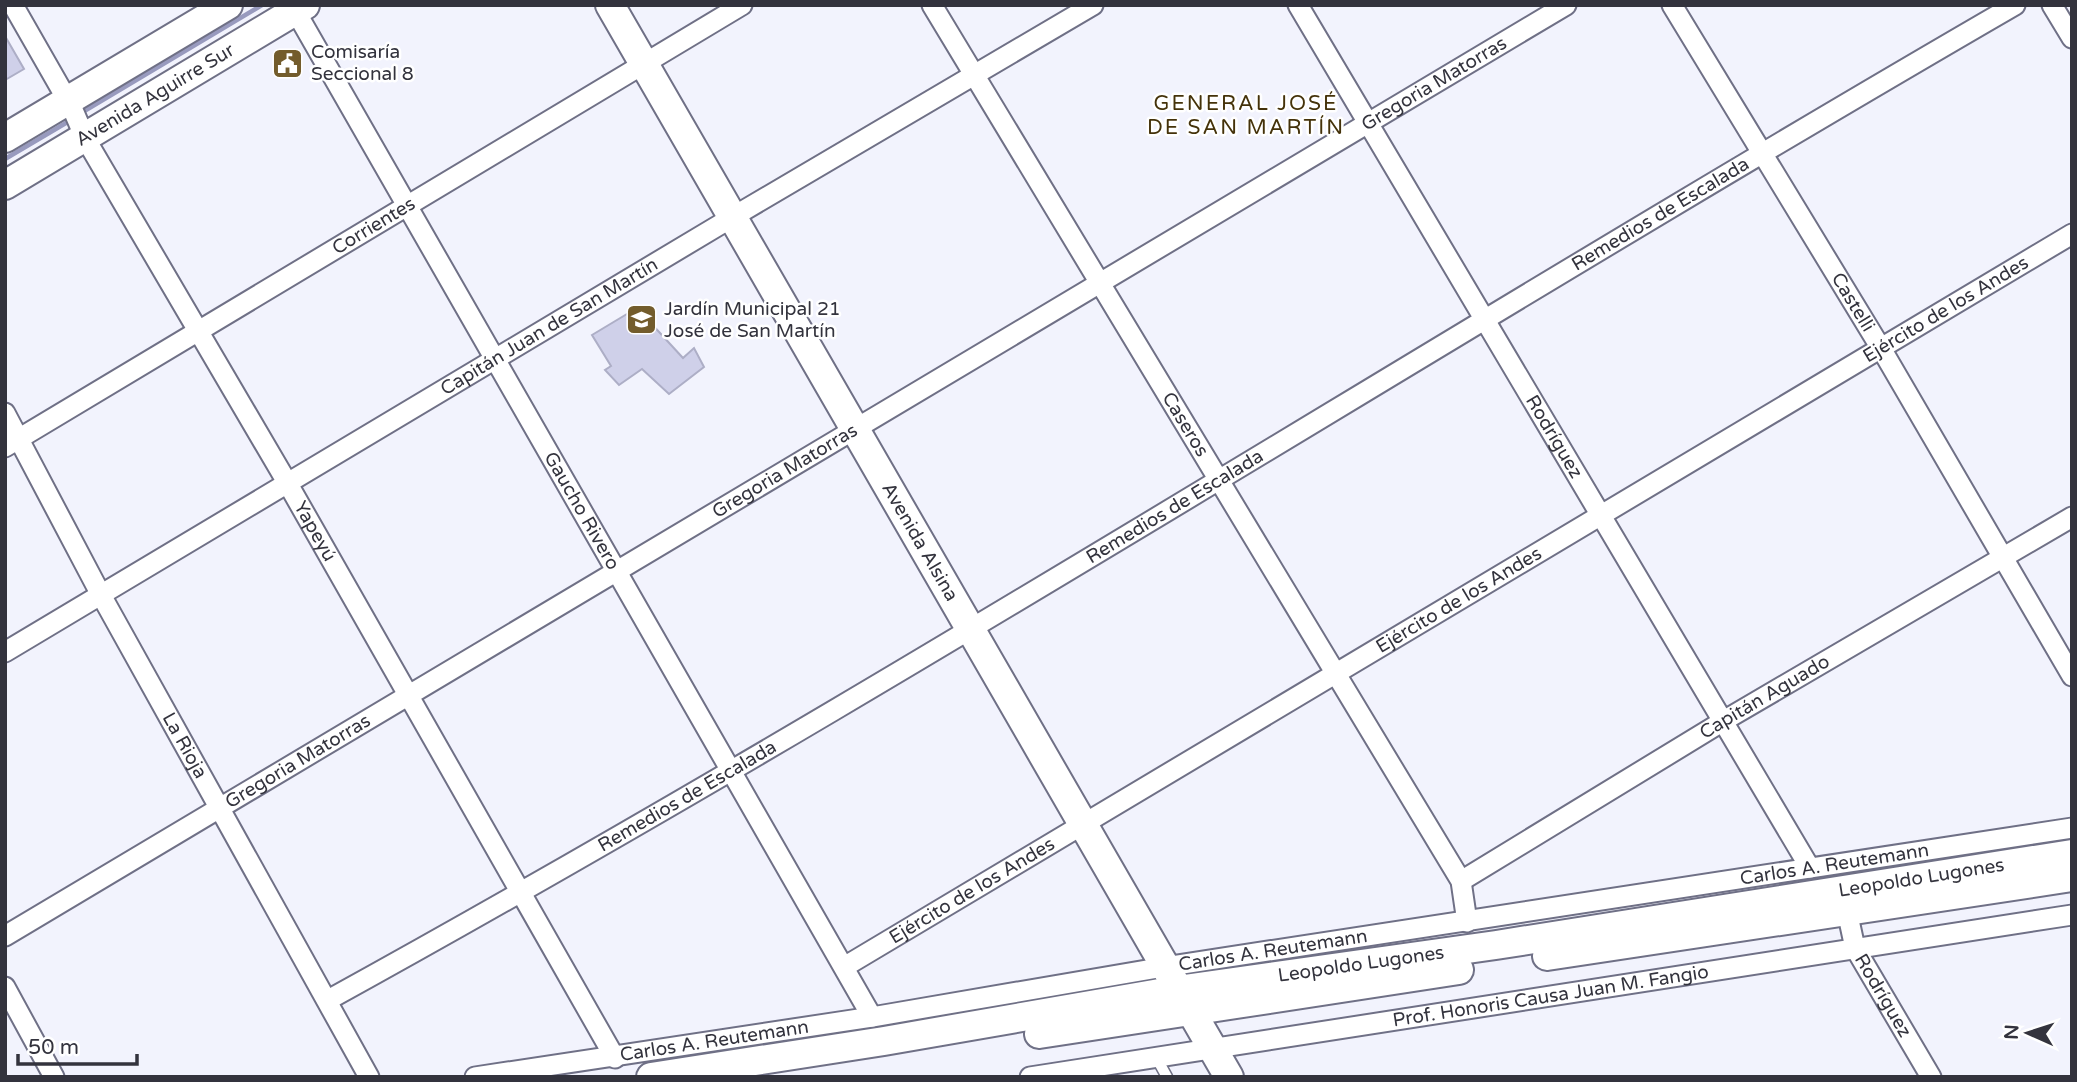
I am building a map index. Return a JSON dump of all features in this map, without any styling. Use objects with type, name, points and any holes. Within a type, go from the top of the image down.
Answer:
[{"type":"main road","name":"Avenida Aguirre Sur","points":[[5,185],[77,119],[228,5]]},
{"type":"main road","name":"Avenida Alsina","points":[[610,5],[1229,1077]]},
{"type":"main road","name":"Avenida Aguirre Sur","points":[[5,138],[77,119],[297,7]]},
{"type":"main road","name":"Leopoldo Lugones","points":[[651,1077],[884,1041],[1176,989],[1496,945],[2072,854]]},
{"type":"main road","name":"Leopoldo Lugones","points":[[766,1077],[1176,989],[1847,911],[2072,877]]},
{"type":"street","name":"Yapeyú","points":[[13,5],[615,1058]]},
{"type":"street","name":"Corrientes","points":[[12,442],[742,5]]},
{"type":"street","name":"Caseros","points":[[932,5],[1334,676],[1461,881],[1467,922]]},
{"type":"street","name":"Capitán Juan de San Martín","points":[[5,652],[1093,5]]},
{"type":"street","name":"Rodríguez","points":[[1297,5],[1725,720],[1810,868]]},
{"type":"street","name":"Gregoria Matorras","points":[[5,936],[616,570],[1102,285],[1566,5]]},
{"type":"street","name":"Castelli","points":[[1672,5],[1882,350],[2072,676]]},
{"type":"street","name":"Remedios de Escalada","points":[[328,1000],[521,894],[1760,152],[2015,5]]},
{"type":"street","points":[[2052,5],[2072,38]]},
{"type":"street","name":"Gaucho Rivero","points":[[297,7],[494,360],[872,1017]]},
{"type":"street","name":"Ejército de los Andes","points":[[845,967],[1600,514],[1882,350],[2072,234]]},
{"type":"street","name":"La Rioja","points":[[5,413],[12,442],[222,808],[369,1077]]},
{"type":"street","name":"Capitán Aguado","points":[[1461,881],[1725,720],[2072,517]]},
{"type":"street","name":"Carlos A. Reutemann","points":[[475,1077],[615,1058],[872,1017],[1176,989],[1467,922],[2072,828]]},
{"type":"street","name":"Rodríguez","points":[[1847,911],[1855,948],[1931,1077]]},
{"type":"street","name":"Prof. Honoris Causa Juan M. Fangio","points":[[1033,1077],[1130,1069],[1156,1056],[2072,915]]},
{"type":"street","points":[[5,987],[54,1077]]},
{"type":"lane","points":[[1156,1056],[1167,1077]]},
{"type":"building","points":[[5,36],[24,69],[5,80]]},
{"type":"building","points":[[637,308],[683,358],[694,348],[704,367],[669,394],[642,369],[619,385],[605,370],[611,366],[592,335]]},
{"type":"waterway","points":[[81,113],[262,5]]},
{"type":"waterway","points":[[5,159],[71,120]]},
{"type":"place","name":"Comisaría Seccional 8","points":[[288,63]]},
{"type":"place","name":"Jardín Municipal 21 José de San Martín","points":[[641,320]]},
{"type":"district","name":"GENERAL JOSÉ DE SAN MARTÍN","points":[[1246,115]]}]
